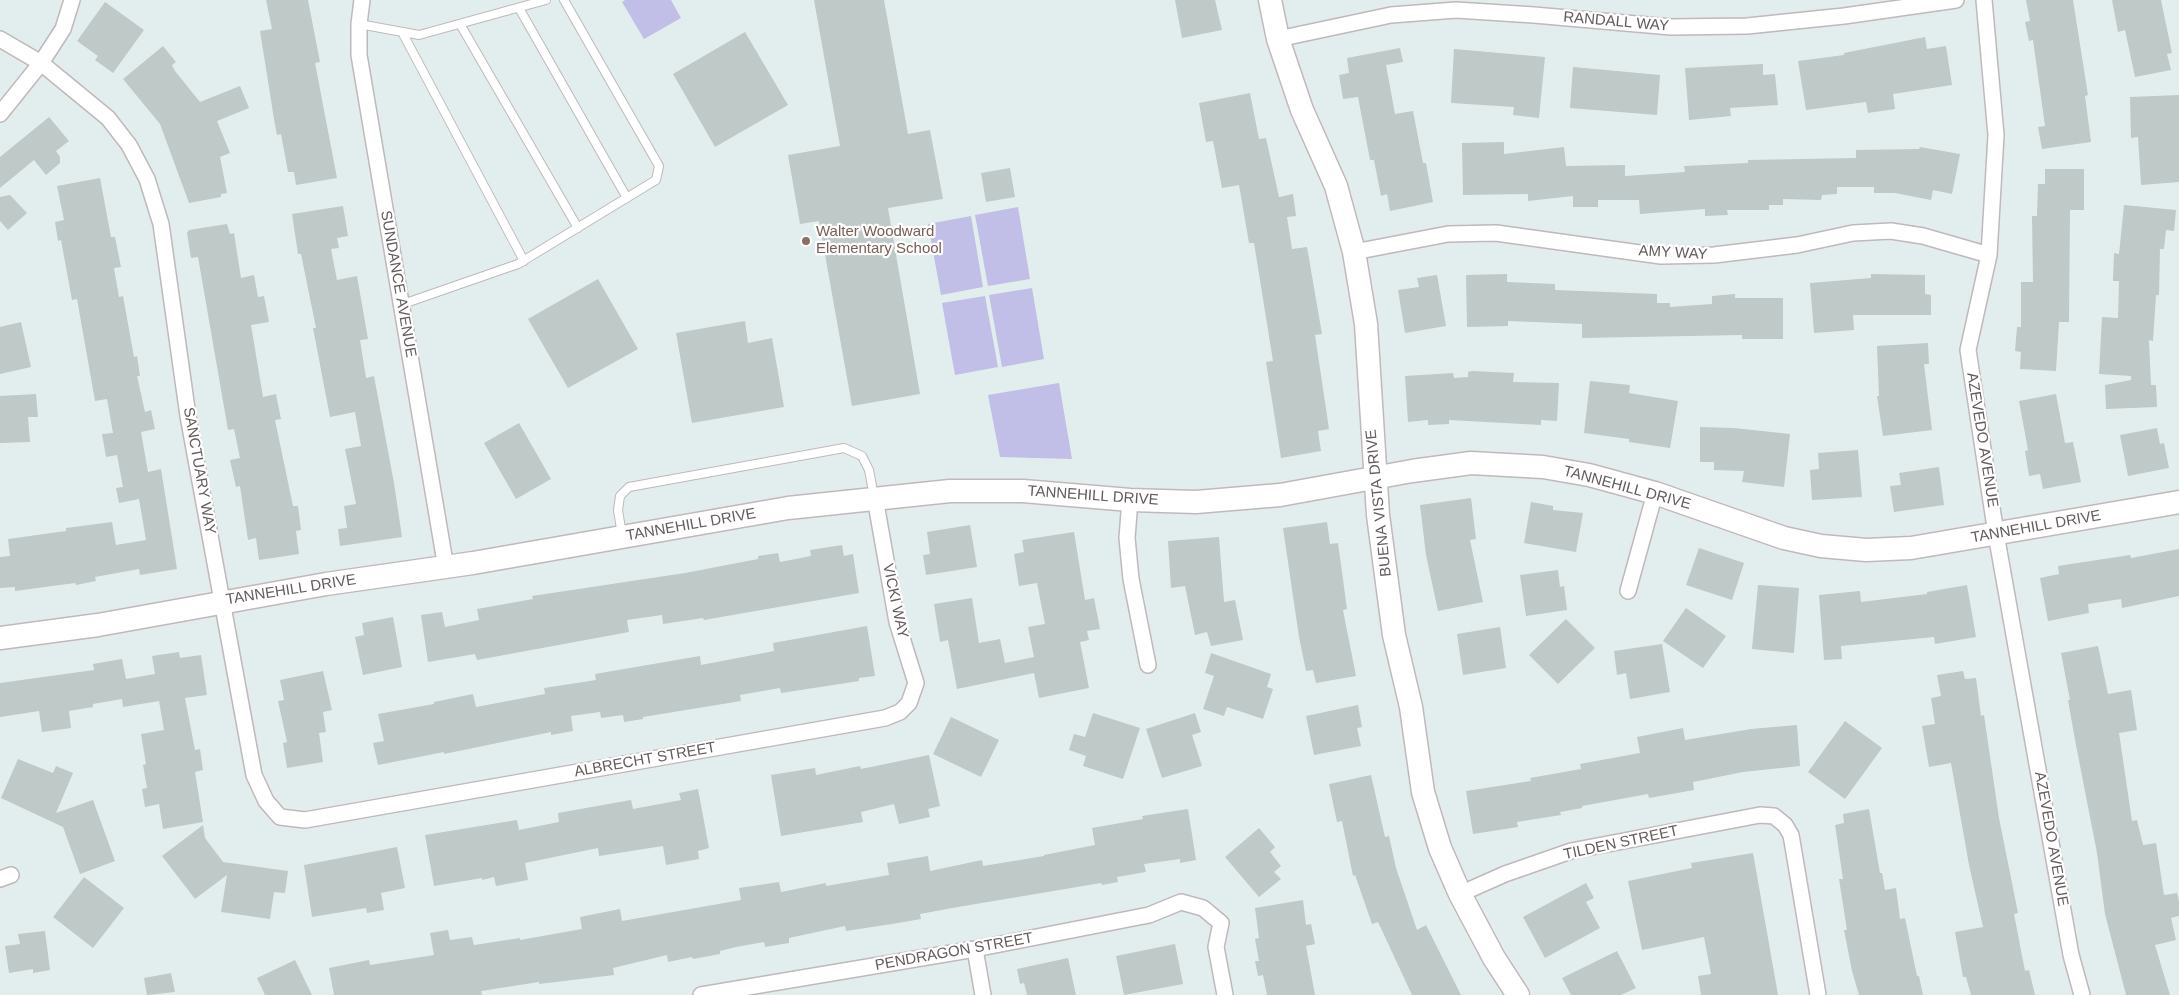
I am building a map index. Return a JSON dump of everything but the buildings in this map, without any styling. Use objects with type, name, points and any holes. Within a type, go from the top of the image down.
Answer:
[{"type":"street","points":[[0,114],[42,63],[63,29],[72,0]]},
{"type":"street","name":"SUNDANCE AVENUE","points":[[362,0],[359,24],[359,55],[403,304],[446,568]]},
{"type":"street","name":"BUENA VISTA DRIVE","points":[[1270,0],[1278,39],[1302,110],[1336,186],[1354,252],[1366,324],[1375,478],[1394,635],[1411,707],[1423,792],[1440,848],[1460,894],[1494,958],[1518,995]]},
{"type":"street","name":"RANDALL WAY","points":[[1278,39],[1391,15],[1456,10],[1671,27],[1747,26],[1844,16],[1956,0]]},
{"type":"street","name":"AZEVEDO AVENUE","points":[[1984,0],[1996,135],[1989,255],[1968,350],[1996,534],[2071,955],[2082,995]]},
{"type":"street","name":"SANCTUARY WAY","points":[[0,39],[42,63],[108,118],[129,145],[147,179],[161,224],[188,416],[254,775],[272,811],[280,817],[305,820],[376,808]]},
{"type":"street","name":"AMY WAY","points":[[1354,252],[1448,234],[1496,233],[1661,256],[1714,255],[1797,245],[1853,234],[1891,231],[1923,236],[1989,255]]},
{"type":"street","name":"TANNEHILL DRIVE","points":[[0,638],[98,625],[326,584],[446,568],[788,508],[950,491],[1023,491],[1130,500],[1196,502],[1280,496],[1375,478],[1471,463],[1544,466],[1589,475],[1655,493],[1784,538],[1821,546],[1866,550],[1911,548],[2179,502]]},
{"type":"street","points":[[1628,591],[1655,493]]},
{"type":"street","name":"VICKI WAY","points":[[875,498],[897,622],[916,683],[910,703]]},
{"type":"street","points":[[1130,500],[1127,538],[1131,579],[1148,665]]},
{"type":"street","name":"ALBRECHT STREET","points":[[376,808],[885,718],[900,712],[910,703]]},
{"type":"street","name":"TILDEN STREET","points":[[1460,894],[1505,874],[1571,851],[1760,815],[1774,816],[1785,825],[1791,836],[1818,995]]},
{"type":"street","name":"PENDRAGON STREET","points":[[701,995],[975,949],[1149,915],[1181,902],[1203,908],[1222,923],[1216,947],[1225,995]]},
{"type":"street","points":[[975,949],[983,995]]},
{"type":"lane","points":[[359,24],[419,35],[546,0]]},
{"type":"lane","points":[[403,304],[524,261],[656,180],[659,166],[564,0]]},
{"type":"lane","points":[[519,8],[627,198]]},
{"type":"lane","points":[[460,24],[578,228]]},
{"type":"lane","points":[[402,32],[524,261]]},
{"type":"lane","points":[[622,537],[618,510],[620,496],[629,487],[844,448],[862,456],[869,470],[875,498]]},
{"type":"shaded area","points":[[625,0],[671,0],[681,18],[644,39],[622,2]]},
{"type":"shaded area","points":[[1018,207],[1030,279],[988,286],[975,215]]},
{"type":"shaded area","points":[[971,216],[983,287],[941,295],[928,224]]},
{"type":"shaded area","points":[[1032,288],[1044,359],[1002,367],[989,295]]},
{"type":"shaded area","points":[[985,296],[998,367],[955,375],[942,303]]},
{"type":"shaded area","points":[[1059,383],[1072,459],[1000,457],[988,395]]},
{"type":"place","name":"Walter Woodward Elementary School","points":[[806,241]]}]
